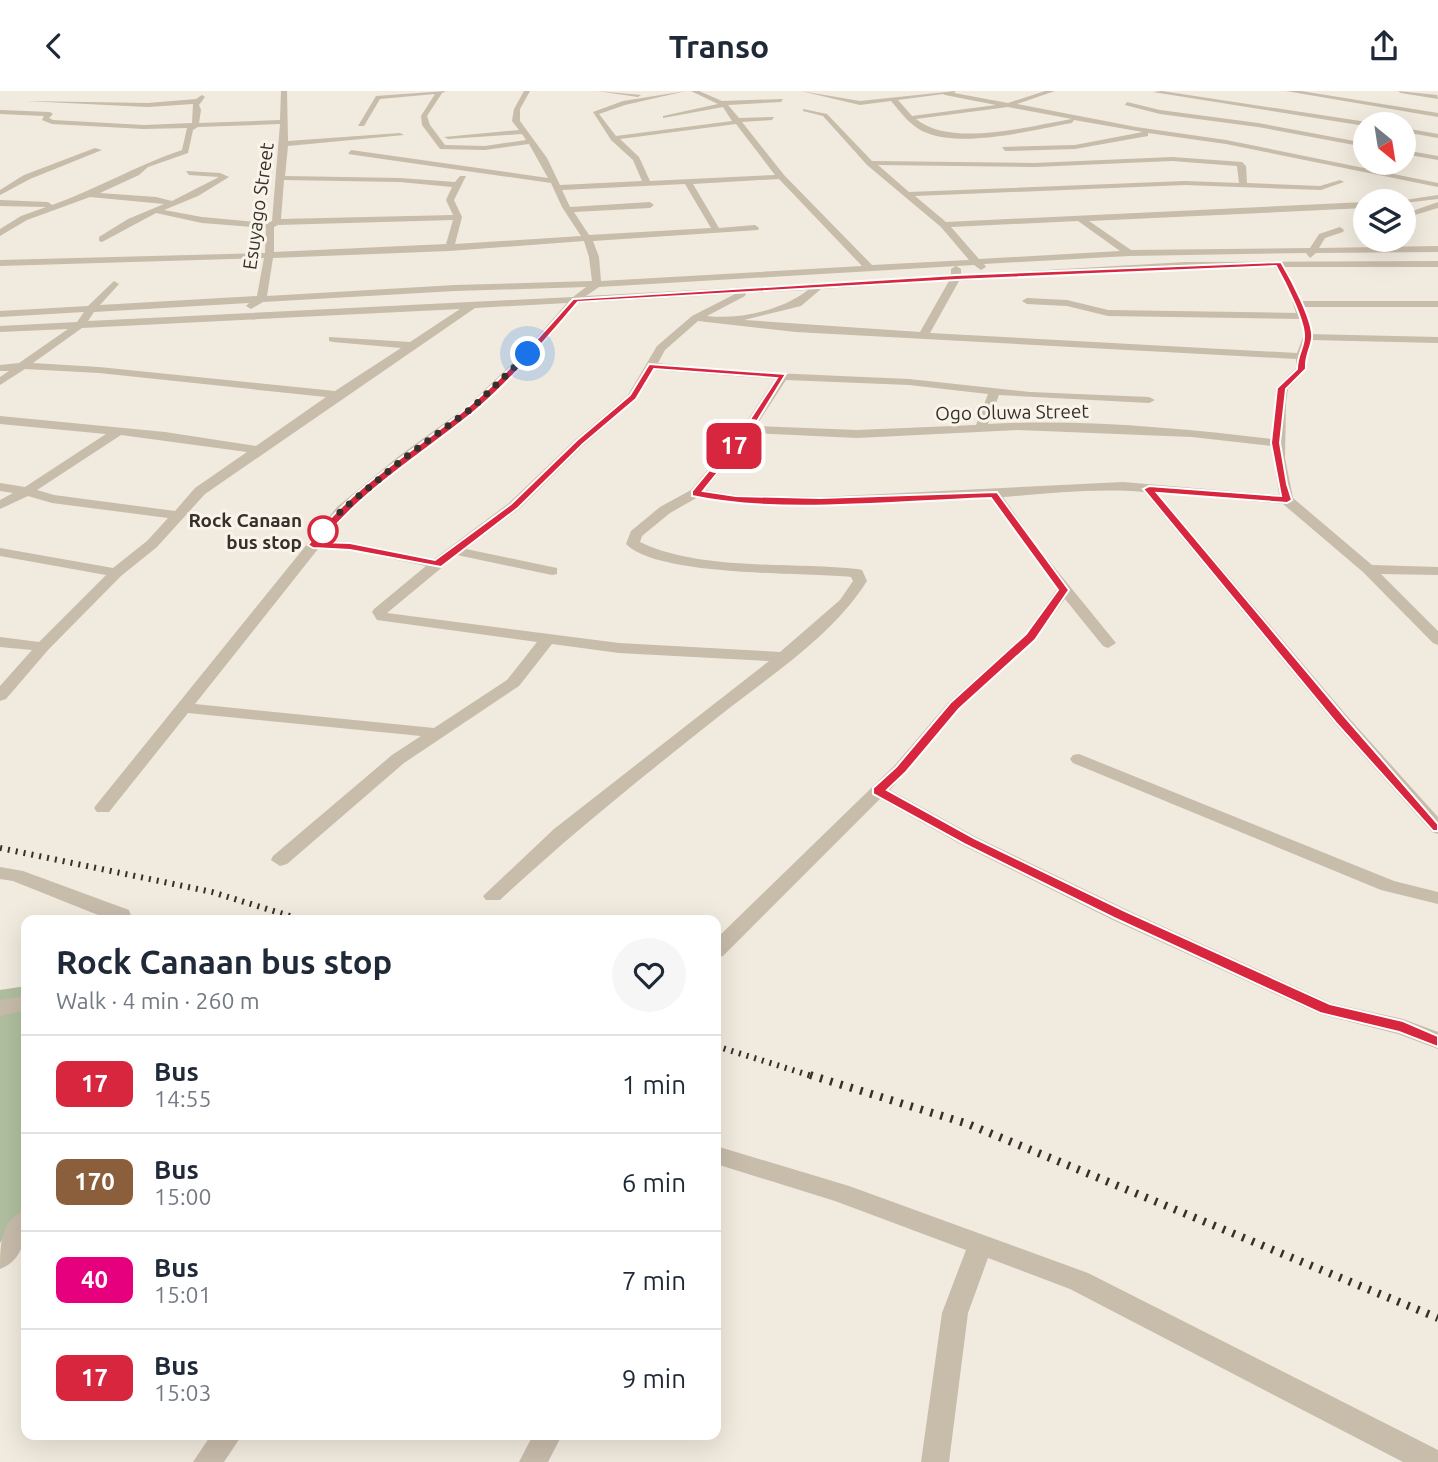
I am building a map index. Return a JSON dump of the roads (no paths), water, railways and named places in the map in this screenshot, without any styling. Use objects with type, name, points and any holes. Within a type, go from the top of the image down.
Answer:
[{"type":"street","name":"Esuyago Street","points":[[240,315],[261,299],[284,144],[284,91]]},
{"type":"street","points":[[388,91],[397,95]]},
{"type":"street","points":[[361,124],[379,97],[441,91]]},
{"type":"street","points":[[441,91],[424,116],[426,125],[438,138],[439,143],[449,148],[531,142]]},
{"type":"street","points":[[527,91],[515,118],[522,132],[543,158],[554,184],[588,240],[594,257],[597,284]]},
{"type":"street","points":[[600,91],[651,97]]},
{"type":"street","points":[[646,182],[636,159],[614,138],[596,113],[623,103],[683,91]]},
{"type":"street","points":[[694,91],[724,104],[781,177],[841,237],[866,267],[889,281]]},
{"type":"street","points":[[804,91],[854,103],[949,92],[1152,132],[1217,140],[1438,185]]},
{"type":"street","points":[[911,118],[1011,105],[1052,91]]},
{"type":"street","points":[[1289,91],[1438,115]]},
{"type":"street","points":[[1401,91],[1437,97]]},
{"type":"street","points":[[1154,92],[1353,122]]},
{"type":"street","points":[[109,104],[135,95]]},
{"type":"street","points":[[1225,101],[1234,96]]},
{"type":"street","points":[[1141,97],[1126,104],[1353,143]]},
{"type":"street","points":[[22,101],[109,104],[201,99],[195,106],[198,110],[195,127]]},
{"type":"street","points":[[893,99],[911,118],[932,133],[984,134],[1084,119]]},
{"type":"street","points":[[665,117],[724,104],[781,100]]},
{"type":"street","points":[[805,110],[825,115],[870,163],[944,225],[990,277]]},
{"type":"street","points":[[0,112],[50,114],[44,119],[52,122],[132,127],[282,122]]},
{"type":"street","points":[[614,138],[772,118]]},
{"type":"street","points":[[0,233],[24,218],[89,195],[136,173],[145,165],[183,152],[190,129],[195,127]]},
{"type":"street","points":[[438,138],[522,132]]},
{"type":"street","points":[[1005,149],[1077,149],[1152,132]]},
{"type":"street","points":[[1288,139],[1295,132]]},
{"type":"street","points":[[1416,133],[1438,136]]},
{"type":"street","points":[[284,144],[400,135]]},
{"type":"street","points":[[1273,152],[1280,145]]},
{"type":"street","points":[[1077,149],[1086,162]]},
{"type":"street","points":[[0,193],[27,177],[97,150]]},
{"type":"street","points":[[351,152],[554,184],[688,182],[781,177]]},
{"type":"street","points":[[1416,154],[1438,158]]},
{"type":"street","points":[[370,165],[377,158]]},
{"type":"street","points":[[870,163],[1034,165],[1172,159],[1242,166],[1243,184]]},
{"type":"street","points":[[449,248],[458,217],[450,200],[457,185],[470,171]]},
{"type":"street","points":[[355,179],[362,172]]},
{"type":"street","points":[[102,239],[123,224],[159,211],[225,177],[189,173]]},
{"type":"street","points":[[279,178],[457,185]]},
{"type":"street","points":[[688,182],[716,230]]},
{"type":"street","points":[[909,194],[1185,183],[1321,188],[1340,182]]},
{"type":"street","points":[[89,195],[146,198],[174,204]]},
{"type":"street","points":[[1416,199],[1438,197]]},
{"type":"street","points":[[0,203],[62,205]]},
{"type":"street","points":[[569,210],[650,205]]},
{"type":"street","points":[[1416,212],[1438,205]]},
{"type":"street","points":[[944,225],[1353,206]]},
{"type":"street","points":[[159,211],[202,221],[273,224],[458,217]]},
{"type":"street","points":[[1080,219],[1129,253]]},
{"type":"street","points":[[0,263],[449,248],[755,228]]},
{"type":"street","points":[[1305,263],[1322,236],[1340,230]]},
{"type":"street","points":[[0,314],[491,286],[597,284],[829,268],[1129,253],[1438,249]]},
{"type":"street","points":[[925,335],[956,277],[955,261]]},
{"type":"street","points":[[1278,264],[1299,304],[1308,337],[1301,356],[1301,369],[1282,388],[1276,443],[1287,500],[1368,569],[1438,640]]},
{"type":"street","points":[[0,329],[240,315],[471,306],[754,286],[819,286],[1186,265],[1438,264]]},
{"type":"street","points":[[729,323],[750,314],[797,305],[819,286],[829,268]]},
{"type":"street","points":[[767,273],[754,286],[696,319],[661,348],[655,354],[652,366],[633,397],[580,442],[514,506],[379,612],[382,617],[547,641],[619,648],[784,657]]},
{"type":"street","points":[[731,274],[754,286]]},
{"type":"street","points":[[0,382],[80,324],[114,284]]},
{"type":"street","points":[[103,808],[342,510],[403,459],[472,408],[528,354],[575,300],[597,284]]},
{"type":"street","points":[[0,696],[43,647],[116,573],[152,544],[200,491],[410,345],[471,306],[491,286]]},
{"type":"street","points":[[1027,301],[1067,303],[1108,313],[1303,316]]},
{"type":"street","points":[[1299,304],[1438,304]]},
{"type":"street","points":[[696,319],[1301,356]]},
{"type":"street","points":[[1308,337],[1438,340]]},
{"type":"street","points":[[333,339],[410,345]]},
{"type":"street","points":[[0,369],[24,366],[99,370],[337,395]]},
{"type":"street","points":[[652,366],[890,381],[995,392],[1149,400]]},
{"type":"street","points":[[493,897],[561,833],[784,657],[846,603],[860,581],[857,573],[725,565],[649,554],[633,544],[636,534],[665,510],[696,493],[748,429],[783,376]]},
{"type":"street","points":[[981,426],[995,392]]},
{"type":"street","points":[[0,420],[119,431],[257,450]]},
{"type":"street","name":"Ogo Oluwa Street","points":[[748,429],[857,434],[981,426],[1192,433],[1276,443]]},
{"type":"street","points":[[0,505],[27,491],[119,431]]},
{"type":"street","points":[[696,493],[736,499],[820,501],[1123,486],[1287,500]]},
{"type":"street","points":[[0,487],[27,491],[52,499],[176,515]]},
{"type":"street","points":[[1149,489],[1341,720],[1438,828]]},
{"type":"street","points":[[994,494],[1064,590],[1108,643]]},
{"type":"street","points":[[313,545],[350,546],[437,564]]},
{"type":"street","points":[[456,551],[552,571]]},
{"type":"street","points":[[0,552],[116,573]]},
{"type":"street","points":[[1368,569],[1438,571]]},
{"type":"street","points":[[721,946],[901,769],[954,706],[1030,637],[1064,590]]},
{"type":"street","points":[[280,860],[398,759],[513,683],[547,641]]},
{"type":"street","points":[[0,642],[43,647]]},
{"type":"street","points":[[184,708],[438,733]]},
{"type":"street","points":[[1079,759],[1388,886],[1438,898]]},
{"type":"street","points":[[878,791],[969,841],[1120,915],[1326,1009],[1403,1027],[1438,1041]]},
{"type":"street","points":[[0,873],[16,875],[122,915]]},
{"type":"street","points":[[0,1008],[21,1004]]},
{"type":"street","points":[[721,1157],[841,1193],[1079,1281],[1432,1462]]},
{"type":"street","points":[[0,1258],[21,1233]]},
{"type":"street","points":[[935,1462],[955,1313],[981,1244]]},
{"type":"street","points":[[207,1462],[224,1440]]},
{"type":"street","points":[[533,1462],[545,1440]]},
{"type":"railway","points":[[0,848],[212,892],[287,915]]},
{"type":"railway","points":[[721,1048],[815,1077]]},
{"type":"railway","points":[[810,1075],[968,1124],[1438,1318]]},
{"type":"place","name":"Rock Canaan bus stop","points":[[323,531]]}]
